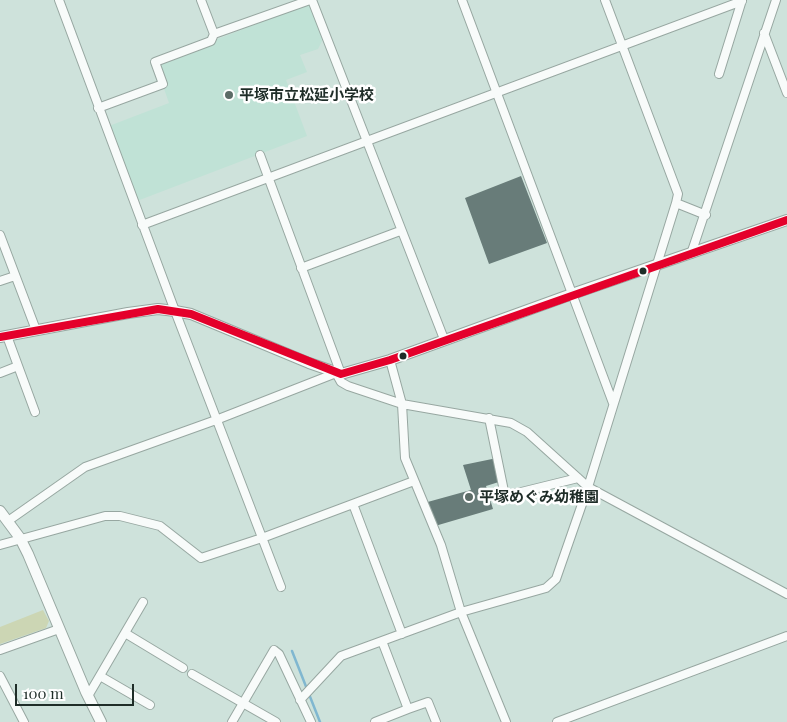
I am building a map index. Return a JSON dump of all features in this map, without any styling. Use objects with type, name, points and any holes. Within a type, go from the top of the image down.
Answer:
[{"type":"street","points":[[59,0],[142,226],[281,587]]},
{"type":"street","points":[[98,108],[163,84],[155,62],[211,41],[214,34],[201,0]]},
{"type":"street","points":[[214,34],[311,0],[444,340]]},
{"type":"street","points":[[462,0],[613,403]]},
{"type":"street","points":[[300,700],[341,656],[461,612],[546,588],[556,579],[588,487],[678,194],[605,0]]},
{"type":"street","points":[[691,254],[706,215],[776,0]]},
{"type":"street","points":[[142,226],[742,1]]},
{"type":"street","points":[[719,74],[742,1]]},
{"type":"street","points":[[764,33],[787,93]]},
{"type":"street","points":[[260,155],[341,382],[402,404],[511,423],[527,432],[588,487],[787,594]]},
{"type":"street","points":[[676,203],[706,215]]},
{"type":"street","points":[[8,521],[85,467],[339,374],[390,360],[572,294],[787,220]]},
{"type":"street","points":[[301,268],[400,231]]},
{"type":"street","points":[[0,235],[36,330]]},
{"type":"street","points":[[0,281],[15,276]]},
{"type":"street","points":[[35,412],[18,366],[4,336],[158,309],[191,314],[339,374]]},
{"type":"street","points":[[390,360],[402,404],[405,458],[441,545],[461,612],[506,722]]},
{"type":"street","points":[[0,373],[18,366]]},
{"type":"street","points":[[489,418],[505,496],[578,478]]},
{"type":"street","points":[[0,545],[106,516],[120,516],[160,526],[201,558],[262,538],[414,481]]},
{"type":"street","points":[[353,504],[402,634]]},
{"type":"street","points":[[0,511],[20,538],[101,722]]},
{"type":"street","points":[[88,696],[143,602]]},
{"type":"street","points":[[0,650],[59,630]]},
{"type":"street","points":[[125,634],[183,668]]},
{"type":"street","points":[[557,722],[787,636]]},
{"type":"street","points":[[382,641],[408,709]]},
{"type":"street","points":[[232,722],[274,650],[279,654],[311,722]]},
{"type":"street","points":[[192,674],[276,722]]},
{"type":"street","points":[[0,676],[24,722]]},
{"type":"street","points":[[100,676],[150,705]]},
{"type":"street","points":[[0,695],[8,692]]},
{"type":"street","points":[[375,722],[392,719],[408,709],[428,702],[436,722]]},
{"type":"shaded area","name":"平塚市立松延小学校","points":[[308,4],[311,5],[323,39],[318,49],[300,55],[307,72],[286,80],[307,136],[137,201],[109,126],[169,103],[163,86],[167,85],[160,64],[161,61]]},
{"type":"shaded area","points":[[43,610],[49,621],[46,628],[0,644],[0,627]]},
{"type":"building","points":[[521,176],[547,243],[489,264],[465,198]]},
{"type":"building","name":"平塚めぐみ幼稚園","points":[[497,458],[502,481],[486,486],[493,509],[435,526],[424,503],[471,490],[463,465]]},
{"type":"waterway","points":[[292,651],[320,722]]},
{"type":"transit line","points":[[0,337],[158,309],[191,314],[341,374],[390,360],[787,220]]},
{"type":"place","name":"平塚市立松延小学校","points":[[229,95]]},
{"type":"place","name":"平塚めぐみ幼稚園","points":[[469,497]]}]
